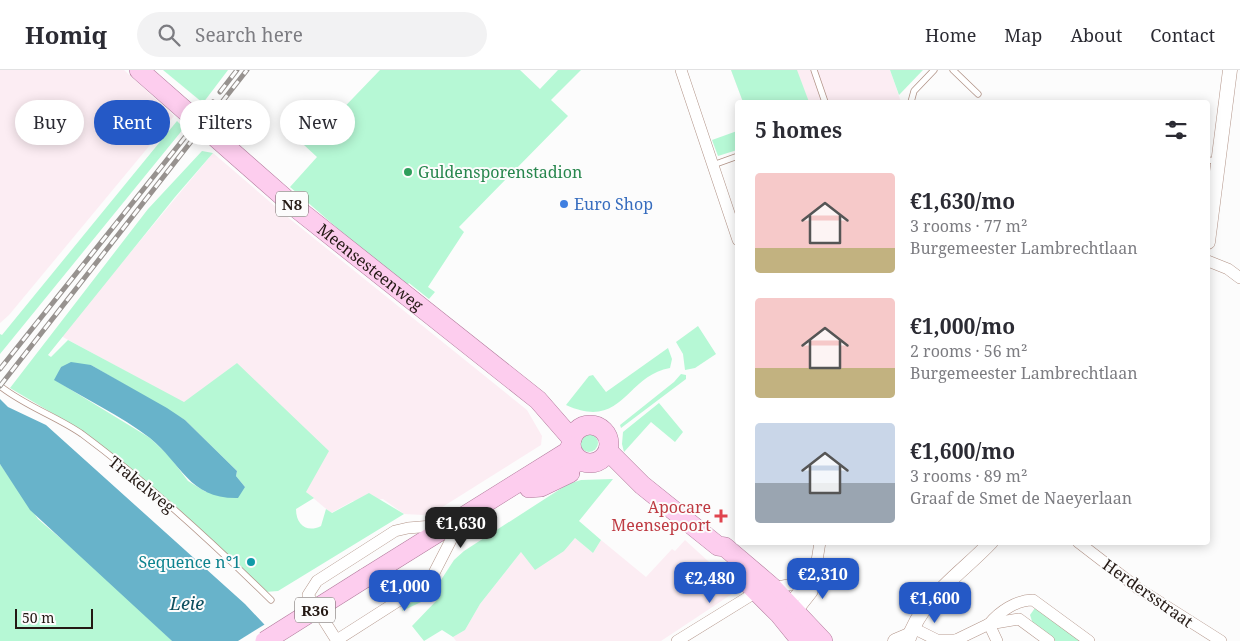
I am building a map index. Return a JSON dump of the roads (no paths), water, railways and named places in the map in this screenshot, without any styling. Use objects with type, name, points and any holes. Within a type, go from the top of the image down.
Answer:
[{"type":"main road","name":"Meensesteenweg","points":[[139,70],[296,208],[538,400],[555,408],[588,451],[642,486],[718,546],[726,547],[787,613],[823,641]]},
{"type":"main road","name":"R36","points":[[529,488],[541,487],[571,472],[592,468],[588,451]]},
{"type":"main road","name":"R36","points":[[450,530],[529,488],[588,451]]},
{"type":"main road","name":"R36","points":[[265,641],[367,582],[450,530],[567,452],[588,451]]},
{"type":"main road","name":"R36","points":[[281,641],[367,582]]},
{"type":"main road","name":"Meensesteenweg","points":[[787,613],[801,641]]},
{"type":"street","points":[[681,70],[735,231]]},
{"type":"street","points":[[1210,210],[1213,161],[1230,70]]},
{"type":"street","points":[[1210,262],[1228,269],[1240,278]]},
{"type":"street","points":[[408,528],[450,530],[452,538],[433,575],[423,585],[337,640],[308,595],[317,581],[396,531],[408,528]]},
{"type":"street","points":[[787,613],[812,592],[820,545]]},
{"type":"street","points":[[911,636],[939,591],[988,545]]},
{"type":"street","name":"Herdersstraat","points":[[1082,545],[1139,589],[1221,641]]},
{"type":"street","points":[[677,641],[765,589],[793,584],[815,575]]},
{"type":"street","points":[[989,624],[998,614],[1022,602],[1033,600],[1089,641]]},
{"type":"street","points":[[895,641],[911,636],[954,641],[989,624],[1022,619],[1050,641]]},
{"type":"street","points":[[989,624],[997,641]]},
{"type":"lane","points":[[814,70],[824,100]]},
{"type":"lane","points":[[911,100],[914,90],[934,70]]},
{"type":"lane","points":[[953,70],[978,94]]},
{"type":"lane","points":[[713,165],[735,157]]},
{"type":"lane","name":"Trakelweg","points":[[0,386],[24,404],[80,433],[184,518],[271,600]]},
{"type":"water","points":[[71,362],[91,365],[185,420],[237,471],[236,476],[245,487],[238,498],[221,497],[208,493],[197,486],[150,438],[115,415],[54,380],[61,367]]},
{"type":"water","name":"Leie","points":[[0,399],[8,407],[46,425],[245,604],[280,641],[172,641],[30,510],[0,464]]},
{"type":"railway","points":[[220,92],[237,70]]},
{"type":"railway","points":[[0,386],[247,70]]},
{"type":"railway","points":[[0,369],[180,143]]},
{"type":"place","name":"Guldensporenstadion","points":[[408,172]]},
{"type":"place","name":"Euro Shop","points":[[564,204]]},
{"type":"place","name":"Apocare Meensepoort","points":[[721,516]]},
{"type":"place","name":"Sequence n°1","points":[[251,562]]}]
